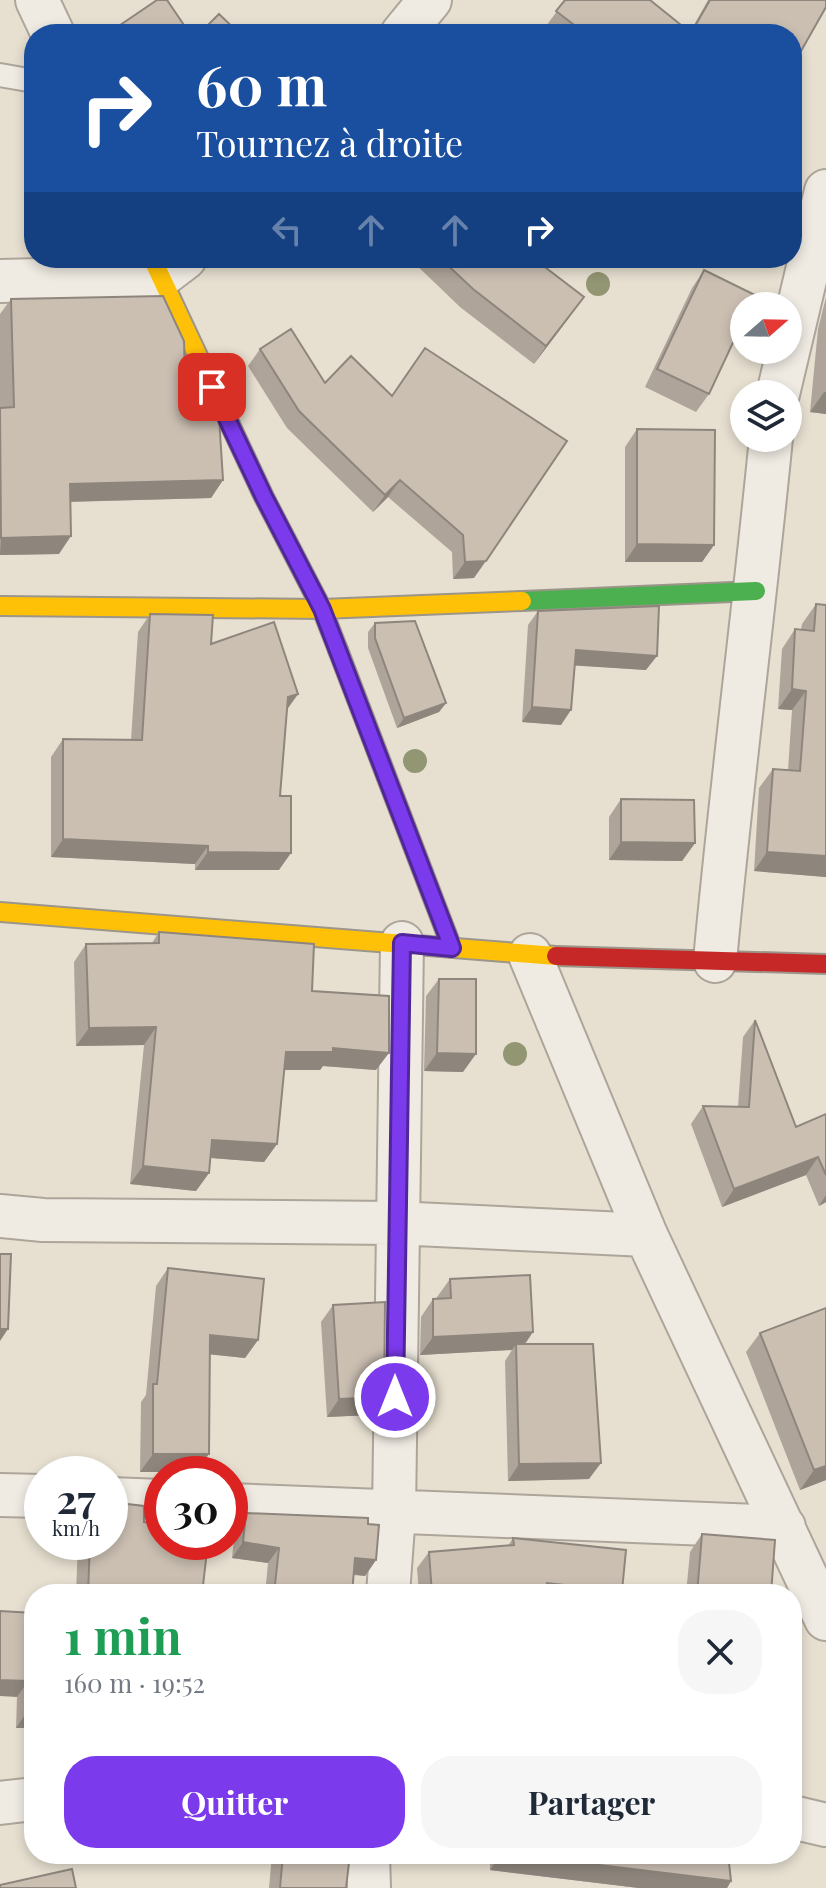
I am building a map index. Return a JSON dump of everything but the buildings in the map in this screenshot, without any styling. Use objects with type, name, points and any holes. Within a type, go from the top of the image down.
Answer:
[{"type":"street","points":[[37,0],[48,24]]},
{"type":"street","points":[[410,24],[430,0]]},
{"type":"street","points":[[781,380],[826,191]]},
{"type":"street","points":[[0,281],[127,268]]},
{"type":"street","points":[[168,268],[264,497],[322,609],[452,948]]},
{"type":"street","points":[[715,961],[733,758],[756,591],[770,452]]},
{"type":"street","points":[[0,606],[322,609],[756,591]]},
{"type":"street","points":[[0,912],[530,955],[826,964]]},
{"type":"street","points":[[389,1584],[394,1513],[395,1223],[402,943]]},
{"type":"street","points":[[530,955],[646,1235],[826,1619]]},
{"type":"street","points":[[0,1216],[43,1220],[395,1223],[646,1235]]},
{"type":"street","points":[[0,1495],[24,1496]]},
{"type":"street","points":[[248,1506],[784,1527]]},
{"type":"street","points":[[0,1803],[24,1800]]},
{"type":"street","points":[[802,1819],[826,1825]]},
{"type":"street","points":[[368,1864],[369,1888]]},
{"type":"lane","points":[[0,75],[24,79]]},
{"type":"traffic: fast","points":[[522,601],[756,591]]},
{"type":"traffic: fast","points":[[338,650],[452,948]]},
{"type":"traffic: slow","points":[[157,268],[264,497],[322,609],[338,650]]},
{"type":"traffic: slow","points":[[0,606],[322,609],[522,601]]},
{"type":"traffic: slow","points":[[0,912],[556,956]]},
{"type":"traffic: jam","points":[[556,956],[826,964]]},
{"type":"route","points":[[212,387],[322,609],[452,948],[402,943],[395,1223],[395,1397]]}]
